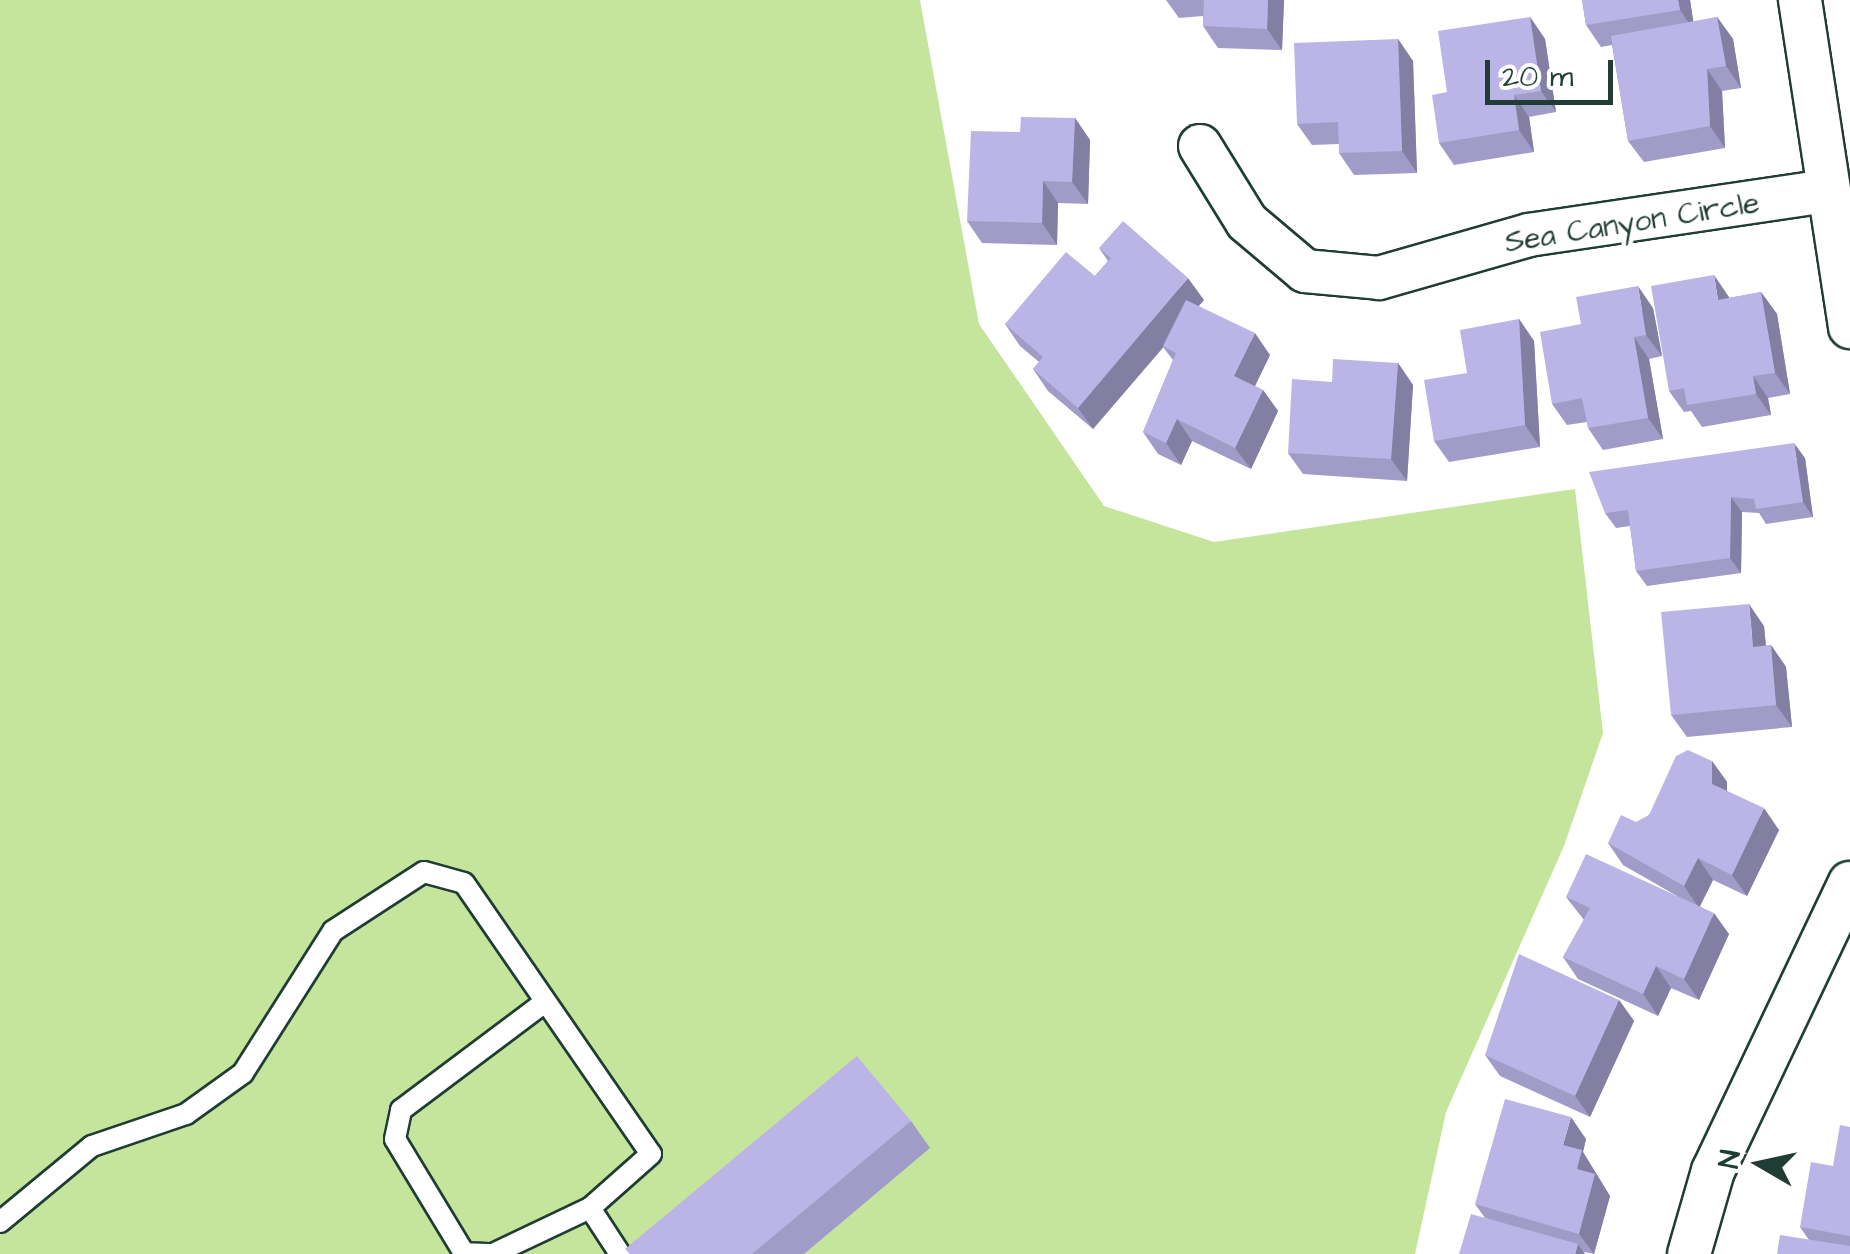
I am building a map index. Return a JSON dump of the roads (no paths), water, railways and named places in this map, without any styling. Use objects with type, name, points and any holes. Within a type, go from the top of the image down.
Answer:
[{"type":"street","points":[[1800,0],[1850,327]]},
{"type":"street","name":"Sea Canyon Circle","points":[[1200,146],[1247,222],[1305,270],[1379,278],[1529,235],[1828,191]]},
{"type":"street","points":[[1689,1254],[1713,1171],[1850,883]]},
{"type":"lane","points":[[0,1222],[92,1146],[186,1114],[243,1072],[332,932],[424,872],[464,883],[651,1154],[590,1208],[491,1254],[464,1253],[395,1139],[401,1110],[545,1002]]},
{"type":"lane","points":[[590,1208],[620,1254]]}]
